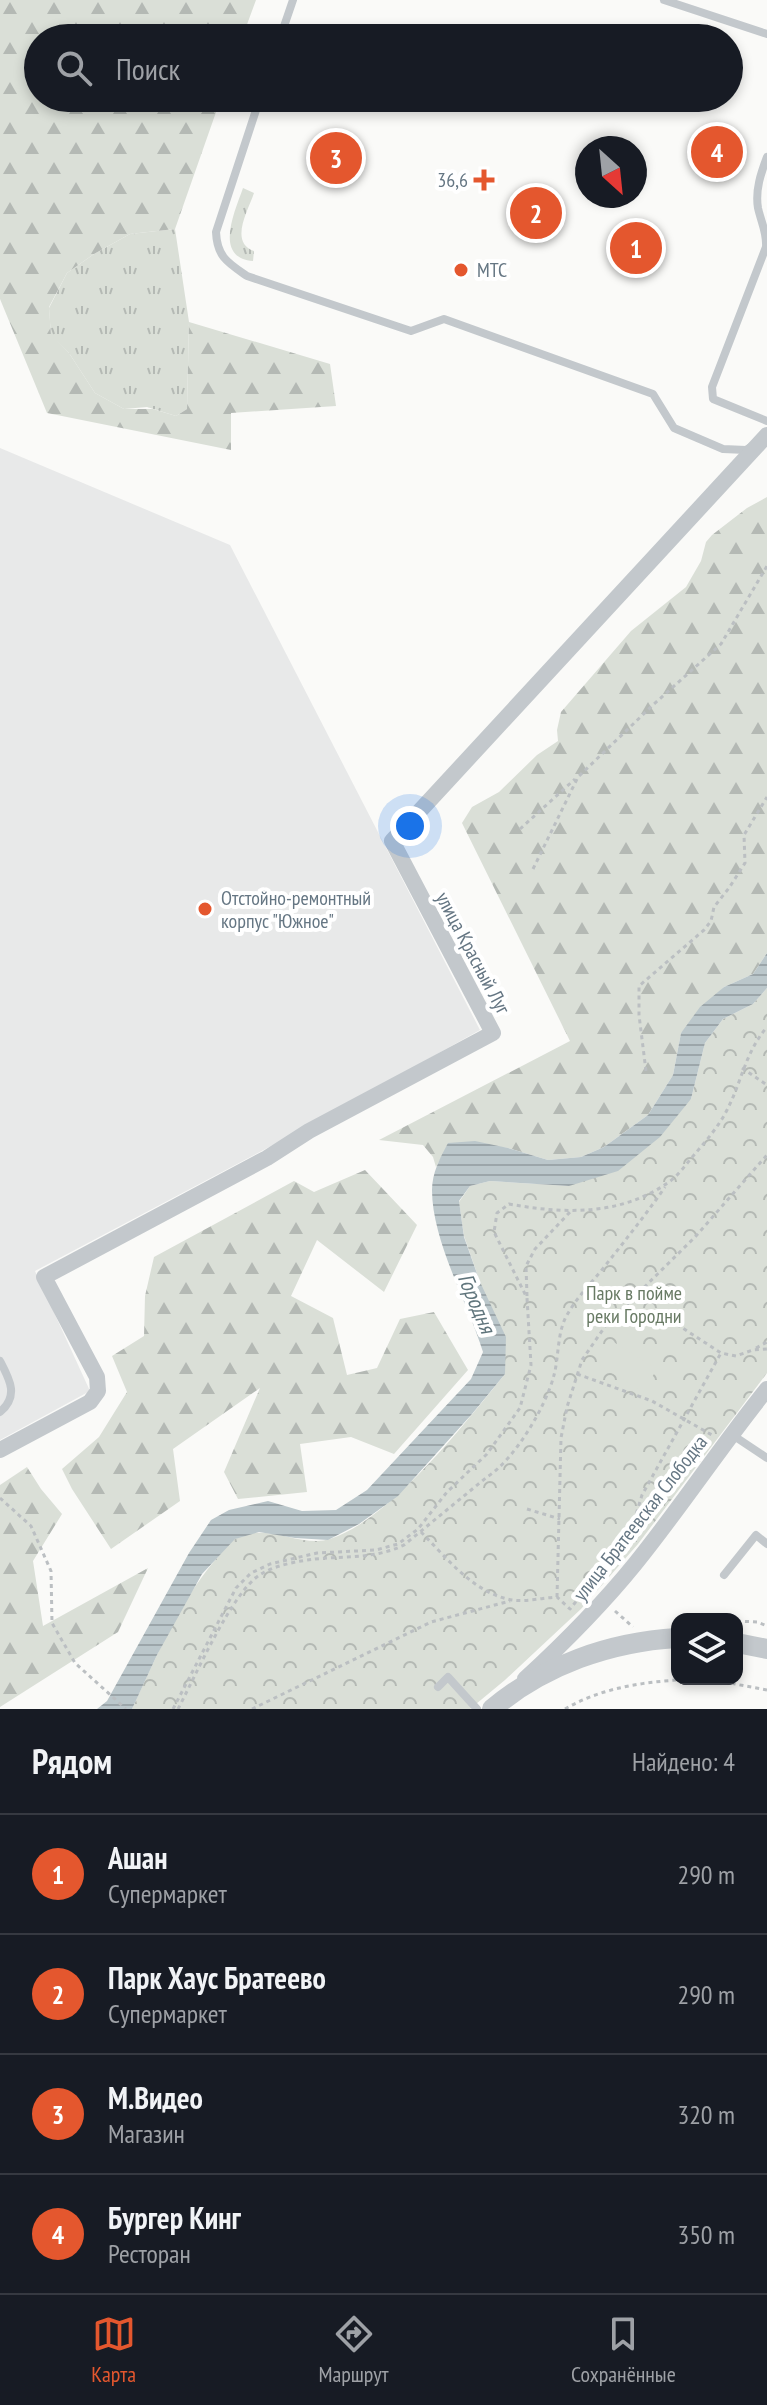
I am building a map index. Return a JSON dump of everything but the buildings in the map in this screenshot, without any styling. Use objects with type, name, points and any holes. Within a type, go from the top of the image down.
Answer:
[{"type":"street","name":"улица Красный Луг","points":[[0,1450],[90,1402],[98,1391],[97,1377],[44,1277],[493,1033],[392,841],[764,438]]},
{"type":"street","name":"улица Братеевская Слободка","points":[[498,1704],[605,1600],[767,1389]]},
{"type":"street","points":[[498,1704],[526,1684],[594,1652],[618,1645],[671,1639]]},
{"type":"street","points":[[743,1644],[767,1649]]},
{"type":"lane","points":[[285,24],[293,0]]},
{"type":"lane","points":[[664,0],[737,24]]},
{"type":"lane","points":[[743,26],[767,34]]},
{"type":"lane","points":[[255,112],[216,232],[217,247],[229,264],[247,276],[411,331],[444,319],[653,394],[674,428],[723,449],[746,450],[764,438]]},
{"type":"lane","points":[[767,157],[757,194],[766,247],[712,387],[713,399],[767,421]]},
{"type":"lane","points":[[0,1361],[12,1388],[7,1406],[0,1412]]},
{"type":"lane","points":[[728,1439],[767,1458]]},
{"type":"lane","points":[[724,1575],[756,1535],[767,1544]]},
{"type":"lane","points":[[438,1687],[448,1677],[477,1709]]},
{"type":"path","points":[[520,829],[721,644],[767,566]]},
{"type":"path","points":[[533,869],[578,777]]},
{"type":"path","points":[[646,1071],[639,986],[711,921],[714,907],[745,863],[744,835],[767,797]]},
{"type":"path","points":[[176,1709],[236,1588],[251,1573],[270,1564],[317,1553],[376,1550],[398,1544],[420,1531],[499,1469],[515,1452],[553,1378],[565,1318],[667,1184],[719,1123],[756,1040],[767,1027]]},
{"type":"path","points":[[742,1068],[767,1085]]},
{"type":"path","points":[[557,1597],[561,1438],[582,1360],[595,1339],[703,1228],[767,1155]]},
{"type":"path","points":[[527,1298],[494,1232],[497,1213],[509,1204],[570,1212],[598,1209],[640,1198],[667,1184]]},
{"type":"path","points":[[420,1531],[447,1492],[487,1454],[520,1408],[531,1365],[526,1266],[535,1249],[570,1212]]},
{"type":"path","points":[[622,1310],[661,1314],[721,1353],[736,1356],[767,1342]]},
{"type":"path","points":[[753,1350],[767,1349]]},
{"type":"path","points":[[252,1709],[431,1622],[514,1600],[557,1597],[570,1609],[630,1534],[642,1495],[721,1353]]},
{"type":"path","points":[[577,1374],[652,1401],[728,1439]]},
{"type":"path","points":[[0,1498],[31,1526],[51,1571],[52,1623],[75,1663],[126,1709]]},
{"type":"path","points":[[527,1509],[560,1519]]},
{"type":"path","points":[[420,1531],[486,1593],[514,1600]]},
{"type":"path","points":[[605,1600],[633,1627]]},
{"type":"path","points":[[743,1621],[767,1626]]},
{"type":"path","points":[[565,1709],[617,1688],[671,1680]]},
{"type":"path","points":[[740,1685],[767,1690]]},
{"type":"shaded area","name":"Отстойно-ремонтный корпус \"Южное\"","points":[[0,448],[230,545],[480,1030],[290,1136],[35,1271],[90,1391],[0,1440]]},
{"type":"green space","points":[[0,0],[256,0],[247,24],[24,24],[24,112],[216,112],[175,229],[130,234],[67,273],[49,307],[51,335],[69,353],[95,393],[124,409],[153,409],[176,416],[187,409],[189,322],[330,364],[336,406],[231,413],[231,450],[47,413],[0,299]]},
{"type":"green space","points":[[243,188],[254,193],[241,233],[247,247],[254,251],[253,261],[233,252],[230,243],[232,220]]},
{"type":"green space","points":[[175,229],[189,322],[187,409],[176,416],[147,407],[124,409],[95,393],[69,353],[51,336],[49,308],[67,273],[94,254],[130,234]]},
{"type":"green space","points":[[767,497],[767,953],[753,974],[724,987],[681,1033],[673,1075],[648,1115],[604,1147],[581,1157],[548,1160],[508,1148],[449,1143],[436,1167],[433,1157],[423,1145],[379,1140],[570,1041],[462,823],[472,807],[499,792],[537,755],[558,741],[561,712],[631,631],[686,587],[712,535]]},
{"type":"green space","name":"Парк в пойме реки Городни","points":[[767,988],[767,1373],[638,1544],[581,1609],[470,1709],[132,1709],[183,1607],[208,1569],[231,1542],[246,1534],[258,1533],[319,1541],[353,1528],[377,1512],[425,1468],[505,1374],[464,1236],[459,1202],[470,1186],[490,1181],[569,1186],[691,1099],[705,1043],[723,1019],[753,1004]]},
{"type":"green space","points":[[365,1170],[417,1225],[384,1292],[317,1240],[291,1296],[333,1318],[347,1375],[377,1368],[400,1319],[434,1312],[468,1370],[394,1454],[351,1437],[300,1444],[307,1492],[238,1499],[224,1472],[260,1388],[173,1449],[180,1501],[111,1549],[62,1469],[99,1437],[127,1392],[112,1356],[144,1336],[145,1296],[154,1257],[294,1181],[314,1192]]},
{"type":"green space","points":[[612,1341],[657,1369],[643,1392],[597,1364]]},
{"type":"green space","points":[[27,1467],[62,1514],[33,1561],[43,1626],[148,1568],[118,1632],[0,1707],[0,1485]]},
{"type":"water","name":"Городня","points":[[767,953],[767,988],[753,1004],[723,1019],[705,1043],[691,1099],[660,1137],[618,1171],[569,1186],[490,1181],[470,1186],[459,1201],[464,1237],[480,1282],[506,1337],[505,1374],[472,1414],[398,1496],[359,1524],[328,1540],[259,1532],[235,1539],[202,1574],[157,1655],[132,1709],[97,1709],[107,1701],[189,1553],[211,1520],[229,1510],[268,1501],[302,1511],[336,1510],[367,1490],[471,1379],[483,1352],[444,1251],[432,1190],[439,1160],[448,1143],[475,1141],[548,1160],[581,1157],[604,1147],[648,1115],[673,1075],[681,1033],[700,1007],[724,987],[753,974]]},
{"type":"place","name":"Бургер Кинг","points":[[717,152]]},
{"type":"place","name":"М.Видео","points":[[336,158]]},
{"type":"place","name":"36,6","points":[[484,180]]},
{"type":"place","name":"Парк Хаус Братеево","points":[[536,213]]},
{"type":"place","name":"Ашан","points":[[636,248]]},
{"type":"place","name":"МТС","points":[[461,270]]},
{"type":"place","name":"Отстойно-ремонтный корпус \"Южное\"","points":[[205,909]]}]
